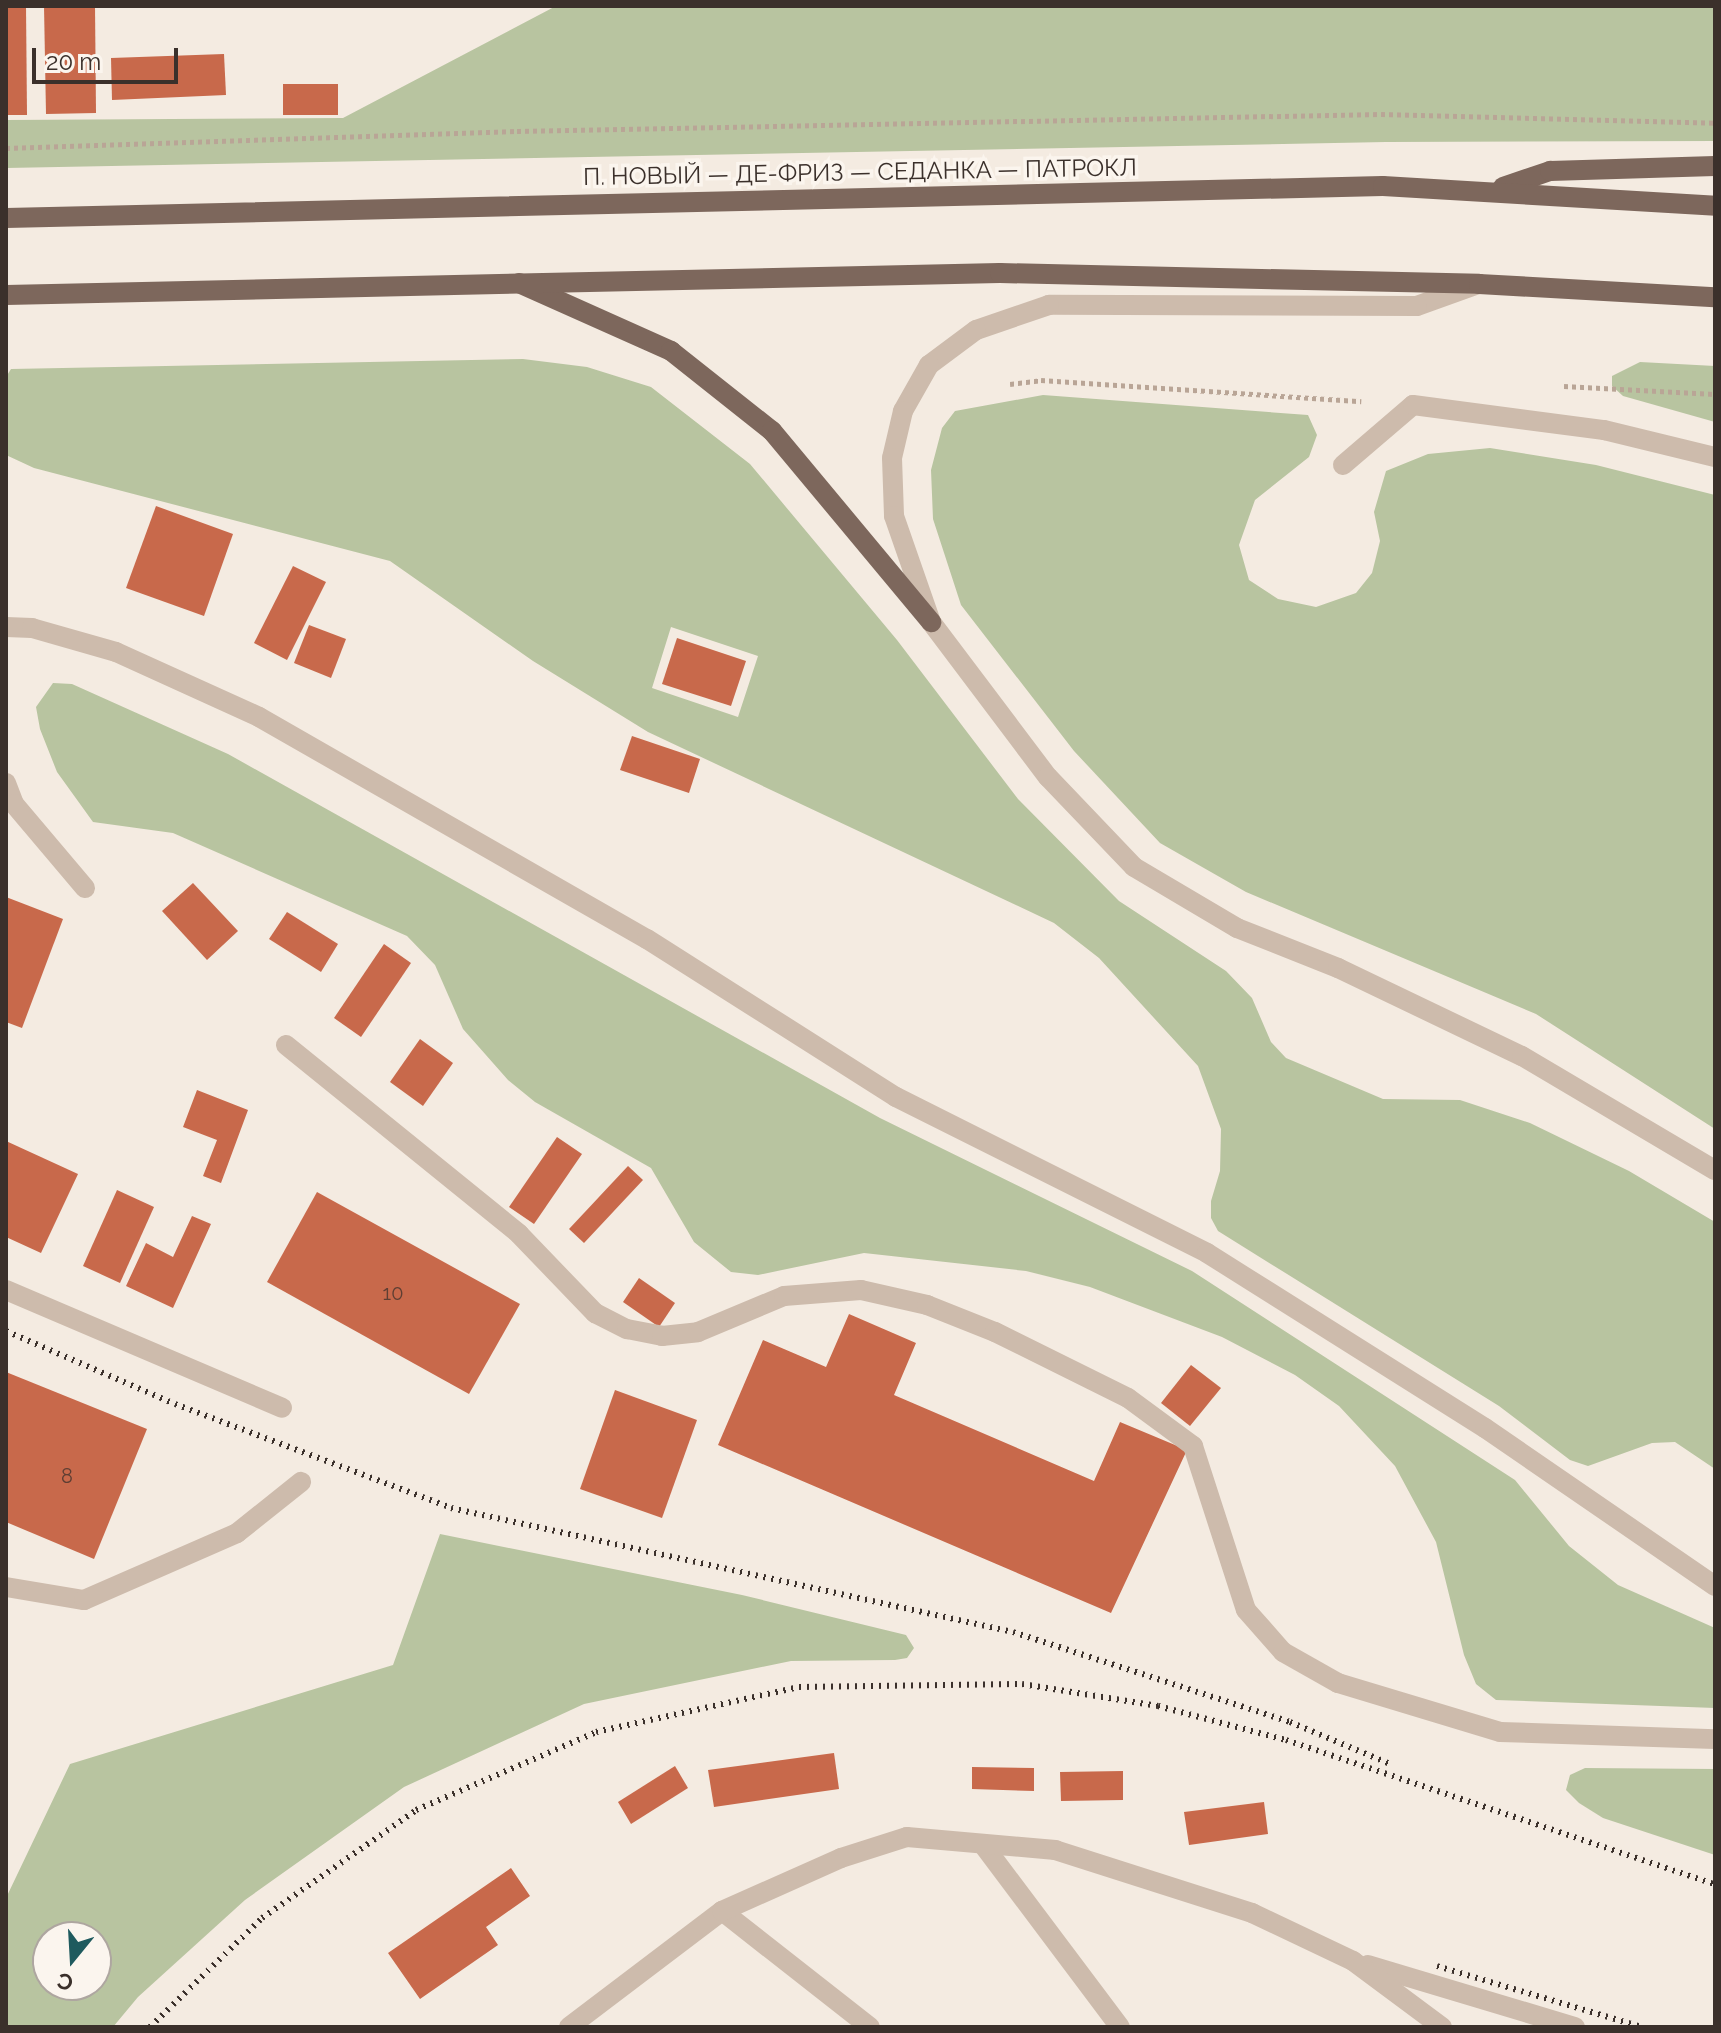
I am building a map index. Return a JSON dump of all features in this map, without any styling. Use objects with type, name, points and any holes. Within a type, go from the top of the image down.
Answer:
[{"type":"main road","points":[[1492,190],[1550,171],[1715,166]]},
{"type":"main road","name":"П. НОВЫЙ — ДЕ-ФРИЗ — СЕДАНКА — ПАТРОКЛ","points":[[6,218],[1383,186],[1492,190],[1715,206]]},
{"type":"main road","points":[[6,295],[516,281],[1000,273],[1479,284],[1715,297]]},
{"type":"main road","points":[[516,281],[671,351],[772,431],[931,622]]},
{"type":"street","points":[[1479,284],[1417,306],[1049,305],[976,330],[929,365],[903,411],[892,458],[894,516],[931,622],[1048,777],[1134,867],[1237,928],[1338,968],[1522,1056],[1715,1170]]},
{"type":"street","points":[[1343,465],[1413,405],[1604,430],[1715,457]]},
{"type":"street","points":[[6,627],[32,628],[103,647],[259,717],[647,939],[896,1097],[1207,1253],[1485,1428],[1715,1586]]},
{"type":"street","points":[[6,783],[14,804],[85,888]]},
{"type":"street","points":[[286,1045],[519,1234],[595,1313],[627,1329],[662,1336],[698,1332],[784,1296],[861,1290],[927,1305],[995,1332],[1128,1398],[1193,1446],[1246,1610],[1283,1652],[1338,1683],[1500,1732],[1715,1739]]},
{"type":"street","points":[[6,1290],[282,1408]]},
{"type":"street","points":[[6,1587],[84,1600],[237,1533],[301,1482]]},
{"type":"street","points":[[569,2027],[722,1911],[841,1858],[907,1837],[1055,1850],[1252,1913],[1353,1961],[1575,2027]]},
{"type":"street","points":[[984,1846],[1120,2027]]},
{"type":"street","points":[[722,1911],[870,2027]]},
{"type":"street","points":[[1353,1961],[1442,2027]]},
{"type":"path","points":[[6,148],[549,130],[1381,114],[1715,123]]},
{"type":"path","points":[[1010,384],[1041,380],[1413,405]]},
{"type":"green space","points":[[556,6],[1715,6],[1715,141],[1386,142],[6,168],[6,120],[343,118]]},
{"type":"green space","points":[[523,359],[587,367],[651,387],[750,464],[897,640],[1018,799],[1119,901],[1226,971],[1252,998],[1271,1042],[1286,1058],[1383,1099],[1460,1100],[1530,1123],[1629,1171],[1715,1222],[1715,1469],[1675,1442],[1652,1443],[1588,1466],[1570,1460],[1499,1406],[1218,1231],[1211,1218],[1211,1201],[1220,1171],[1221,1129],[1198,1066],[1099,958],[1054,923],[648,732],[533,661],[390,561],[34,468],[6,455],[6,377],[11,369]],"holes":[[[671,627],[758,656],[738,717],[652,688]]]},
{"type":"green space","points":[[1640,362],[1715,366],[1715,422],[1623,396],[1612,386],[1612,376]]},
{"type":"green space","points":[[1043,395],[1308,415],[1317,435],[1309,457],[1255,500],[1239,545],[1249,580],[1278,599],[1316,607],[1356,593],[1372,573],[1380,541],[1374,512],[1386,471],[1428,454],[1490,448],[1596,465],[1715,495],[1715,1129],[1536,1014],[1246,892],[1160,843],[1074,751],[961,605],[933,519],[931,470],[942,428],[955,411]]},
{"type":"green space","points":[[53,683],[72,684],[228,754],[880,1118],[1192,1271],[1515,1480],[1569,1546],[1618,1585],[1715,1628],[1715,1708],[1496,1700],[1476,1684],[1464,1655],[1436,1542],[1395,1466],[1339,1406],[1295,1375],[1222,1337],[1090,1287],[1026,1271],[864,1253],[758,1275],[731,1272],[694,1242],[651,1168],[535,1102],[508,1080],[463,1029],[435,965],[407,936],[173,833],[93,822],[57,772],[40,729],[36,707]]},
{"type":"green space","points":[[440,1534],[742,1595],[906,1635],[914,1648],[907,1658],[791,1661],[584,1704],[404,1787],[245,1900],[138,1997],[113,2027],[6,2027],[6,1898],[70,1764],[393,1665]]},
{"type":"green space","points":[[1585,1768],[1715,1769],[1715,1855],[1603,1818],[1579,1803],[1566,1790],[1570,1775]]},
{"type":"building","points":[[6,6],[26,6],[27,115],[6,115]]},
{"type":"building","points":[[44,6],[95,6],[96,113],[46,114]]},
{"type":"building","points":[[224,54],[226,95],[112,100],[111,58]]},
{"type":"building","points":[[283,84],[338,84],[338,115],[283,115]]},
{"type":"building","points":[[156,506],[233,534],[204,616],[126,588]]},
{"type":"building","points":[[293,566],[326,582],[287,660],[254,643]]},
{"type":"building","points":[[309,625],[346,639],[331,678],[294,663]]},
{"type":"building","points":[[677,638],[746,661],[731,706],[662,684]]},
{"type":"building","points":[[632,736],[700,759],[689,793],[620,770]]},
{"type":"building","points":[[193,883],[238,931],[207,960],[162,911]]},
{"type":"building","points":[[6,897],[63,919],[22,1028],[6,1022]]},
{"type":"building","points":[[287,912],[338,944],[321,972],[269,939]]},
{"type":"building","points":[[384,944],[411,963],[361,1037],[334,1018]]},
{"type":"building","points":[[420,1039],[453,1063],[423,1106],[390,1082]]},
{"type":"building","points":[[197,1090],[248,1110],[221,1183],[203,1176],[217,1140],[183,1127]]},
{"type":"building","points":[[557,1137],[582,1154],[534,1224],[509,1207]]},
{"type":"building","points":[[6,1141],[78,1174],[41,1253],[6,1237]]},
{"type":"building","points":[[628,1166],[643,1180],[584,1243],[569,1229]]},
{"type":"building","points":[[117,1190],[154,1207],[120,1283],[83,1266]]},
{"type":"building","points":[[317,1192],[520,1304],[469,1394],[267,1282]]},
{"type":"building","points":[[192,1216],[211,1224],[173,1308],[126,1286],[146,1243],[173,1257]]},
{"type":"building","points":[[639,1278],[675,1303],[659,1327],[623,1302]]},
{"type":"building","points":[[849,1314],[916,1343],[894,1395],[1094,1481],[1120,1422],[1187,1450],[1111,1613],[718,1445],[763,1340],[826,1367]]},
{"type":"building","points":[[1191,1365],[1221,1388],[1190,1426],[1161,1403]]},
{"type":"building","points":[[6,1372],[147,1429],[94,1559],[6,1522]]},
{"type":"building","points":[[615,1390],[697,1420],[662,1518],[580,1489]]},
{"type":"building","points":[[834,1753],[839,1789],[714,1807],[708,1770]]},
{"type":"building","points":[[675,1766],[688,1788],[631,1824],[618,1802]]},
{"type":"building","points":[[972,1767],[1034,1768],[1034,1791],[972,1789]]},
{"type":"building","points":[[1123,1771],[1123,1800],[1061,1801],[1060,1772]]},
{"type":"building","points":[[1264,1802],[1268,1834],[1189,1845],[1184,1812]]},
{"type":"building","points":[[511,1868],[530,1896],[486,1927],[498,1945],[420,1999],[388,1953]]},
{"type":"railway","points":[[6,1331],[175,1404],[451,1508],[1013,1632],[1290,1722],[1390,1764]]},
{"type":"railway","points":[[150,2027],[262,1918],[416,1810],[596,1732],[799,1687],[1022,1684],[1158,1706],[1286,1740],[1715,1884]]},
{"type":"railway","points":[[1437,1966],[1642,2027]]}]
